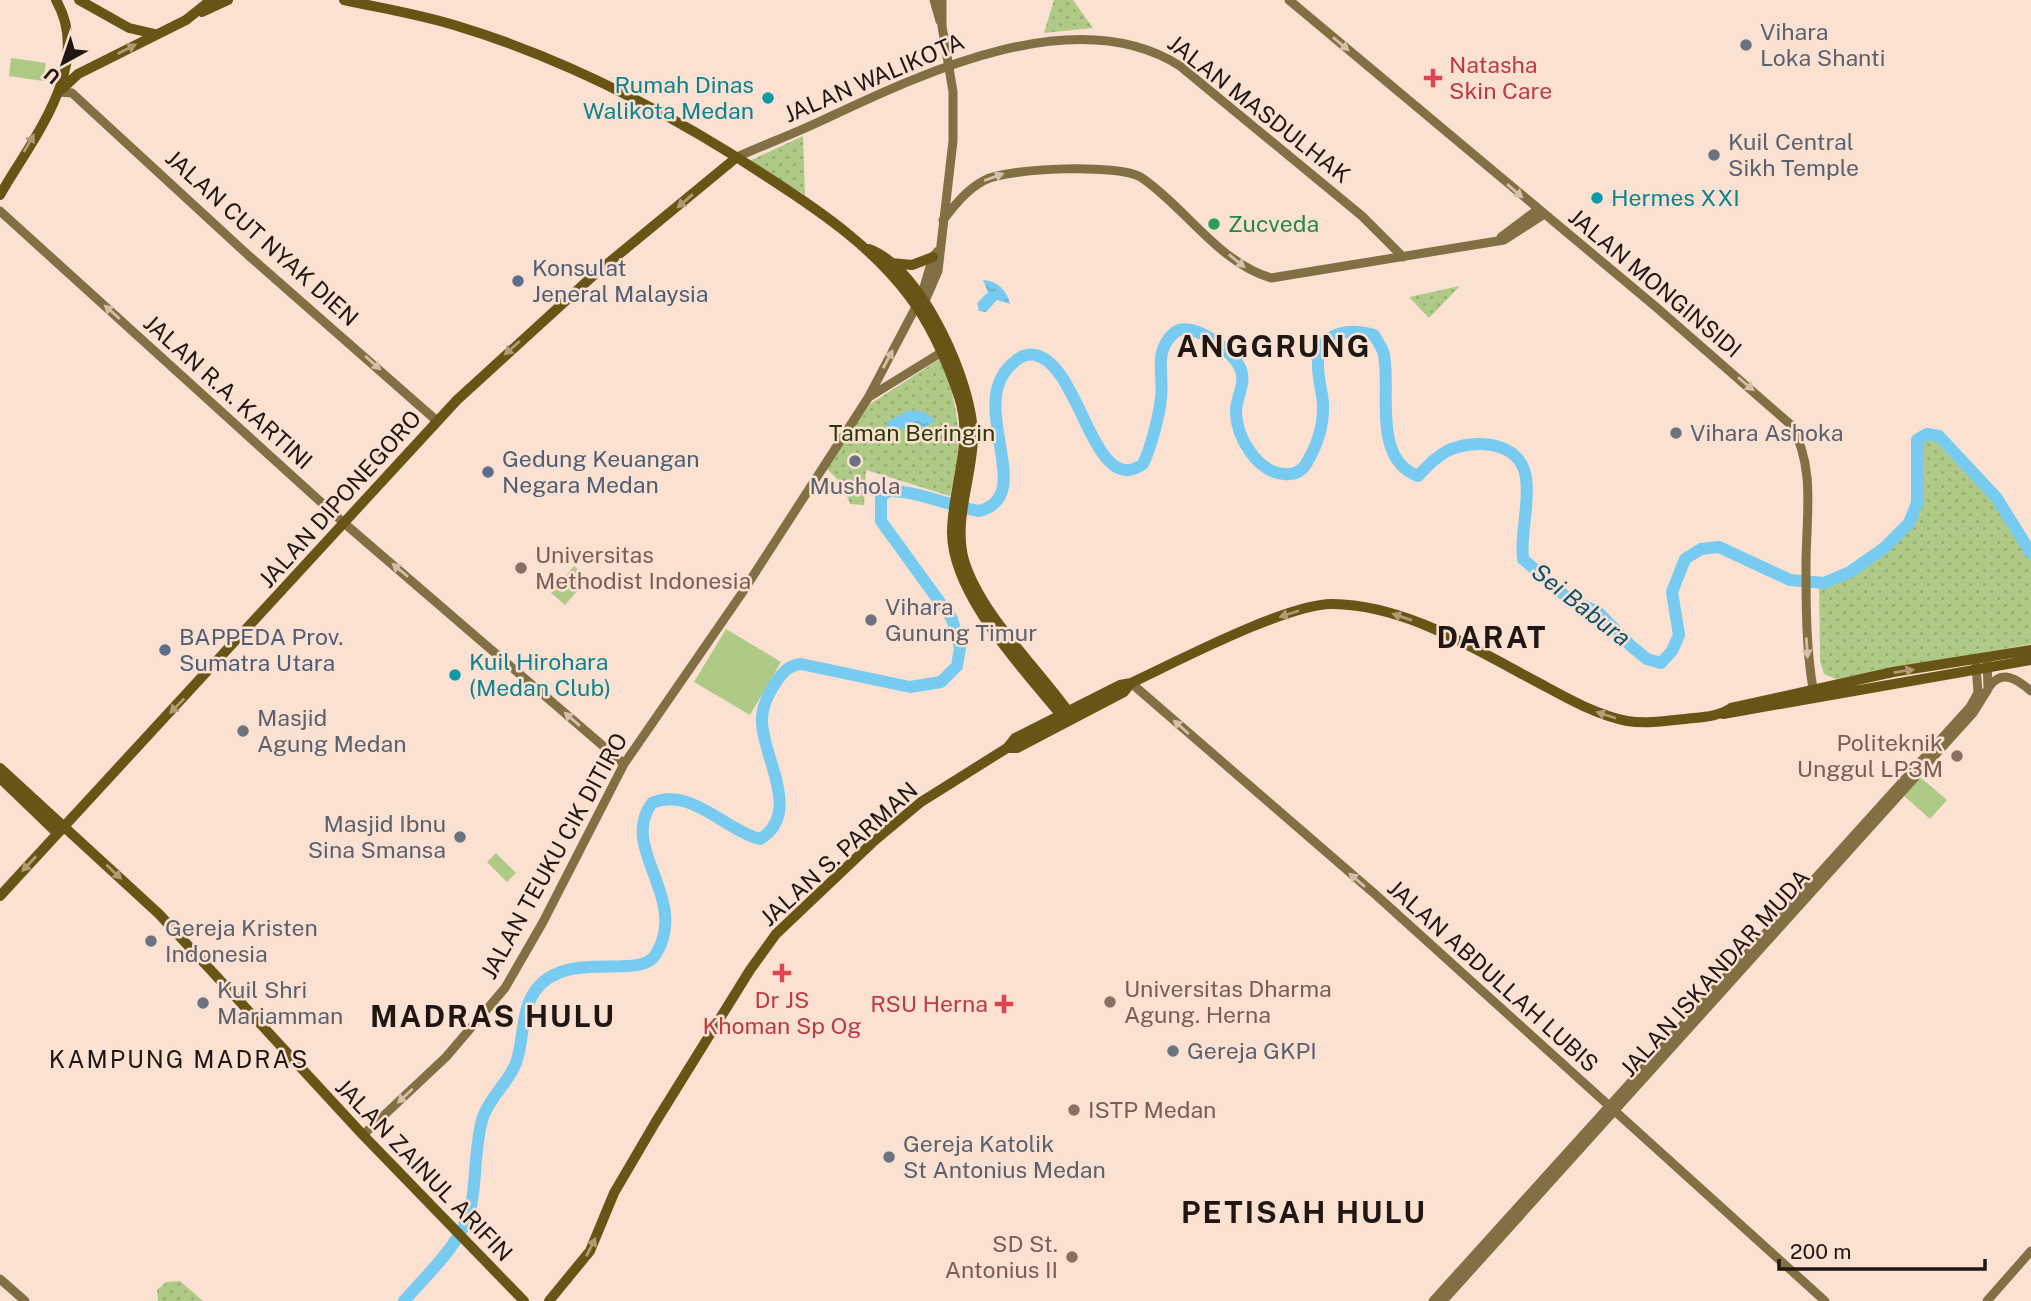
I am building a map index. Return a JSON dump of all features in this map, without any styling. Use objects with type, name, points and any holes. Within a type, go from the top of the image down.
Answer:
[{"type":"main road","points":[[56,0],[66,23]]},
{"type":"main road","points":[[59,92],[66,61],[66,23],[69,11],[81,0],[129,28],[155,34]]},
{"type":"main road","points":[[186,20],[193,0]]},
{"type":"main road","points":[[186,20],[211,0]]},
{"type":"main road","points":[[0,195],[59,92],[78,74],[228,0]]},
{"type":"main road","points":[[344,0],[453,24],[551,59],[661,113],[737,157],[818,211],[868,249],[891,262],[912,265],[935,254]]},
{"type":"main road","name":"JALAN DIPONEGORO","points":[[0,896],[191,692],[437,421],[489,369],[595,274],[737,157]]},
{"type":"main road","points":[[868,249],[921,304],[942,352],[963,416],[964,481]]},
{"type":"main road","points":[[891,262],[921,304],[959,372],[970,409],[973,442],[964,481],[954,550],[963,579],[1007,649],[1067,716]]},
{"type":"main road","points":[[957,523],[965,561],[975,583],[1011,640],[1054,693],[1067,716]]},
{"type":"main road","points":[[1067,716],[1081,704],[1288,614],[1336,604],[1376,609],[1419,623],[1607,716],[1646,722],[1728,714],[2031,650]]},
{"type":"main road","points":[[1989,660],[2000,666],[2031,660]]},
{"type":"main road","points":[[1728,714],[1741,705],[1813,689],[1976,663]]},
{"type":"main road","points":[[1067,716],[1124,692],[1131,683]]},
{"type":"main road","points":[[1054,693],[1081,704]]},
{"type":"main road","name":"JALAN S. PARMAN","points":[[549,1301],[590,1251],[607,1207],[627,1170],[750,970],[791,918],[921,802],[1007,748],[1012,741],[1067,716]]},
{"type":"main road","name":"JALAN ZAINUL ARIFIN","points":[[0,768],[61,829]]},
{"type":"main road","name":"JALAN ZAINUL ARIFIN","points":[[0,778],[176,931],[363,1135],[524,1301]]},
{"type":"street","points":[[934,0],[942,26]]},
{"type":"street","points":[[942,0],[942,26]]},
{"type":"street","name":"JALAN MONGINSIDI","points":[[1289,0],[1656,307],[1791,425],[1801,445],[1805,466],[1807,656],[1813,689]]},
{"type":"street","name":"JALAN TEUKU CIK DITIRO","points":[[363,1135],[446,1057],[505,988],[543,922],[624,764],[740,596],[868,398],[909,319],[921,304],[938,271],[935,254],[943,220],[954,116],[942,26]]},
{"type":"street","name":"JALAN MASDULHAK","points":[[1028,41],[1076,34],[1107,36],[1150,47],[1167,56],[1362,215],[1403,257]]},
{"type":"street","name":"JALAN WALIKOTA","points":[[737,157],[948,62],[1028,41]]},
{"type":"street","name":"JALAN CUT NYAK DIEN","points":[[59,92],[72,93],[248,254],[437,421]]},
{"type":"street","points":[[943,220],[973,188],[999,174],[1032,170],[1134,173],[1244,267],[1271,278],[1493,242],[1540,212]]},
{"type":"street","name":"JALAN R.A. KARTINI","points":[[0,211],[344,523],[624,764]]},
{"type":"street","name":"JALAN TEUKU CIK DITIRO","points":[[868,398],[942,352]]},
{"type":"street","points":[[1988,690],[1989,660]]},
{"type":"street","name":"JALAN ISKANDAR MUDA","points":[[1863,832],[1970,707],[1978,693],[1976,663]]},
{"type":"street","points":[[2000,666],[2031,691]]},
{"type":"street","points":[[1988,690],[1994,680],[2004,676],[2013,678],[2031,691]]},
{"type":"street","name":"JALAN ABDULLAH LUBIS","points":[[1131,683],[1376,895],[1825,1301]]},
{"type":"street","name":"JALAN ISKANDAR MUDA","points":[[1443,1301],[1564,1162],[1973,713],[1988,690]]},
{"type":"street","name":"JALAN ISKANDAR MUDA","points":[[1433,1301],[1521,1211]]},
{"type":"street","points":[[1987,1301],[2031,1251]]},
{"type":"street","points":[[0,1279],[25,1301]]},
{"type":"green space","points":[[1054,0],[1073,0],[1093,28],[1044,33]]},
{"type":"green space","points":[[11,58],[46,63],[43,81],[9,76]]},
{"type":"green space","points":[[803,136],[805,195],[749,161]]},
{"type":"green space","points":[[1460,286],[1429,318],[1409,297]]},
{"type":"green space","name":"Taman Beringin","points":[[940,359],[952,393],[958,426],[957,460],[950,496],[866,470],[864,505],[850,504],[843,485],[825,467],[870,404]]},
{"type":"green space","points":[[1939,436],[1998,500],[2031,551],[2031,644],[1836,679],[1824,674],[1820,661],[1819,582],[1846,575],[1861,566],[1902,529],[1917,505],[1917,440]]},
{"type":"green space","points":[[574,566],[588,578],[565,605],[551,593]]},
{"type":"green space","points":[[726,629],[781,662],[750,715],[694,682]]},
{"type":"green space","points":[[1920,777],[1947,800],[1930,819],[1904,796]]},
{"type":"green space","points":[[496,853],[516,873],[507,882],[487,862]]},
{"type":"green space","points":[[180,1281],[203,1301],[158,1301],[157,1290],[166,1282]]},
{"type":"water","points":[[983,280],[993,282],[1001,288],[1010,304],[997,300],[986,312],[979,311],[977,303],[988,292]]},
{"type":"water","points":[[910,410],[924,412],[936,421],[915,432],[899,428],[885,431],[888,421]]},
{"type":"waterway","name":"Sei Babura","points":[[404,1301],[443,1257],[467,1220],[483,1117],[516,1063],[527,1007],[535,991],[548,978],[565,971],[583,967],[635,965],[647,962],[656,954],[664,933],[665,913],[643,838],[644,820],[652,803],[666,799],[680,800],[760,839],[772,828],[778,816],[780,801],[764,738],[763,712],[770,692],[787,670],[801,664],[910,687],[941,682],[957,666],[960,648],[952,619],[881,521],[881,497],[888,491],[900,492],[979,511],[996,502],[1003,487],[1003,469],[995,402],[1000,381],[1012,364],[1022,356],[1035,355],[1051,364],[1064,381],[1099,448],[1112,463],[1126,470],[1143,464],[1152,441],[1162,389],[1161,356],[1168,340],[1174,333],[1182,330],[1201,333],[1222,346],[1241,370],[1242,380],[1236,406],[1237,421],[1250,452],[1265,467],[1287,474],[1304,467],[1319,435],[1323,403],[1318,366],[1323,346],[1336,335],[1344,333],[1374,335],[1384,355],[1389,440],[1394,455],[1404,467],[1418,476],[1443,453],[1470,445],[1495,446],[1515,456],[1522,466],[1527,488],[1523,559],[1571,601],[1597,611],[1647,659],[1661,663],[1672,651],[1679,635],[1672,592],[1685,559],[1701,549],[1719,547],[1790,580],[1824,583],[1850,572],[1884,548],[1909,523],[1917,503],[1917,440],[1927,434],[1939,436],[1996,497],[2031,553]]},
{"type":"place","name":"Vihara Loka Shanti","points":[[1746,45]]},
{"type":"place","name":"Natasha Skin Care","points":[[1433,78]]},
{"type":"place","name":"Rumah Dinas Walikota Medan","points":[[768,98]]},
{"type":"place","name":"Kuil Central Sikh Temple","points":[[1714,155]]},
{"type":"place","name":"Hermes XXI","points":[[1597,198]]},
{"type":"place","name":"Zucveda","points":[[1214,224]]},
{"type":"place","name":"Konsulat Jeneral Malaysia","points":[[518,281]]},
{"type":"place","name":"Vihara Ashoka","points":[[1676,433]]},
{"type":"place","name":"Mushola","points":[[855,461]]},
{"type":"place","name":"Gedung Keuangan Negara Medan","points":[[488,472]]},
{"type":"place","name":"Universitas Methodist Indonesia","points":[[521,568]]},
{"type":"place","name":"Vihara Gunung Timur","points":[[871,620]]},
{"type":"place","name":"BAPPEDA Prov. Sumatra Utara","points":[[165,650]]},
{"type":"place","name":"Kuil Hirohara (Medan Club)","points":[[455,675]]},
{"type":"place","name":"Masjid Agung Medan","points":[[243,731]]},
{"type":"place","name":"Politeknik Unggul LP3M","points":[[1957,756]]},
{"type":"place","name":"Masjid Ibnu Sina Smansa","points":[[460,837]]},
{"type":"place","name":"Gereja Kristen Indonesia","points":[[151,941]]},
{"type":"place","name":"Dr JS Khoman Sp Og","points":[[782,973]]},
{"type":"place","name":"Universitas Dharma Agung. Herna","points":[[1110,1002]]},
{"type":"place","name":"Kuil Shri Mariamman","points":[[203,1003]]},
{"type":"place","name":"RSU Herna","points":[[1004,1004]]},
{"type":"place","name":"Gereja GKPI","points":[[1173,1051]]},
{"type":"place","name":"ISTP Medan","points":[[1074,1110]]},
{"type":"place","name":"Gereja Katolik St Antonius Medan","points":[[889,1157]]},
{"type":"place","name":"SD St. Antonius II","points":[[1072,1257]]},
{"type":"district","name":"ANGGRUNG","points":[[1274,347]]},
{"type":"district","name":"DARAT","points":[[1492,638]]},
{"type":"district","name":"MADRAS HULU","points":[[493,1017]]},
{"type":"district","name":"KAMPUNG MADRAS","points":[[179,1060]]},
{"type":"district","name":"PETISAH HULU","points":[[1304,1213]]}]
